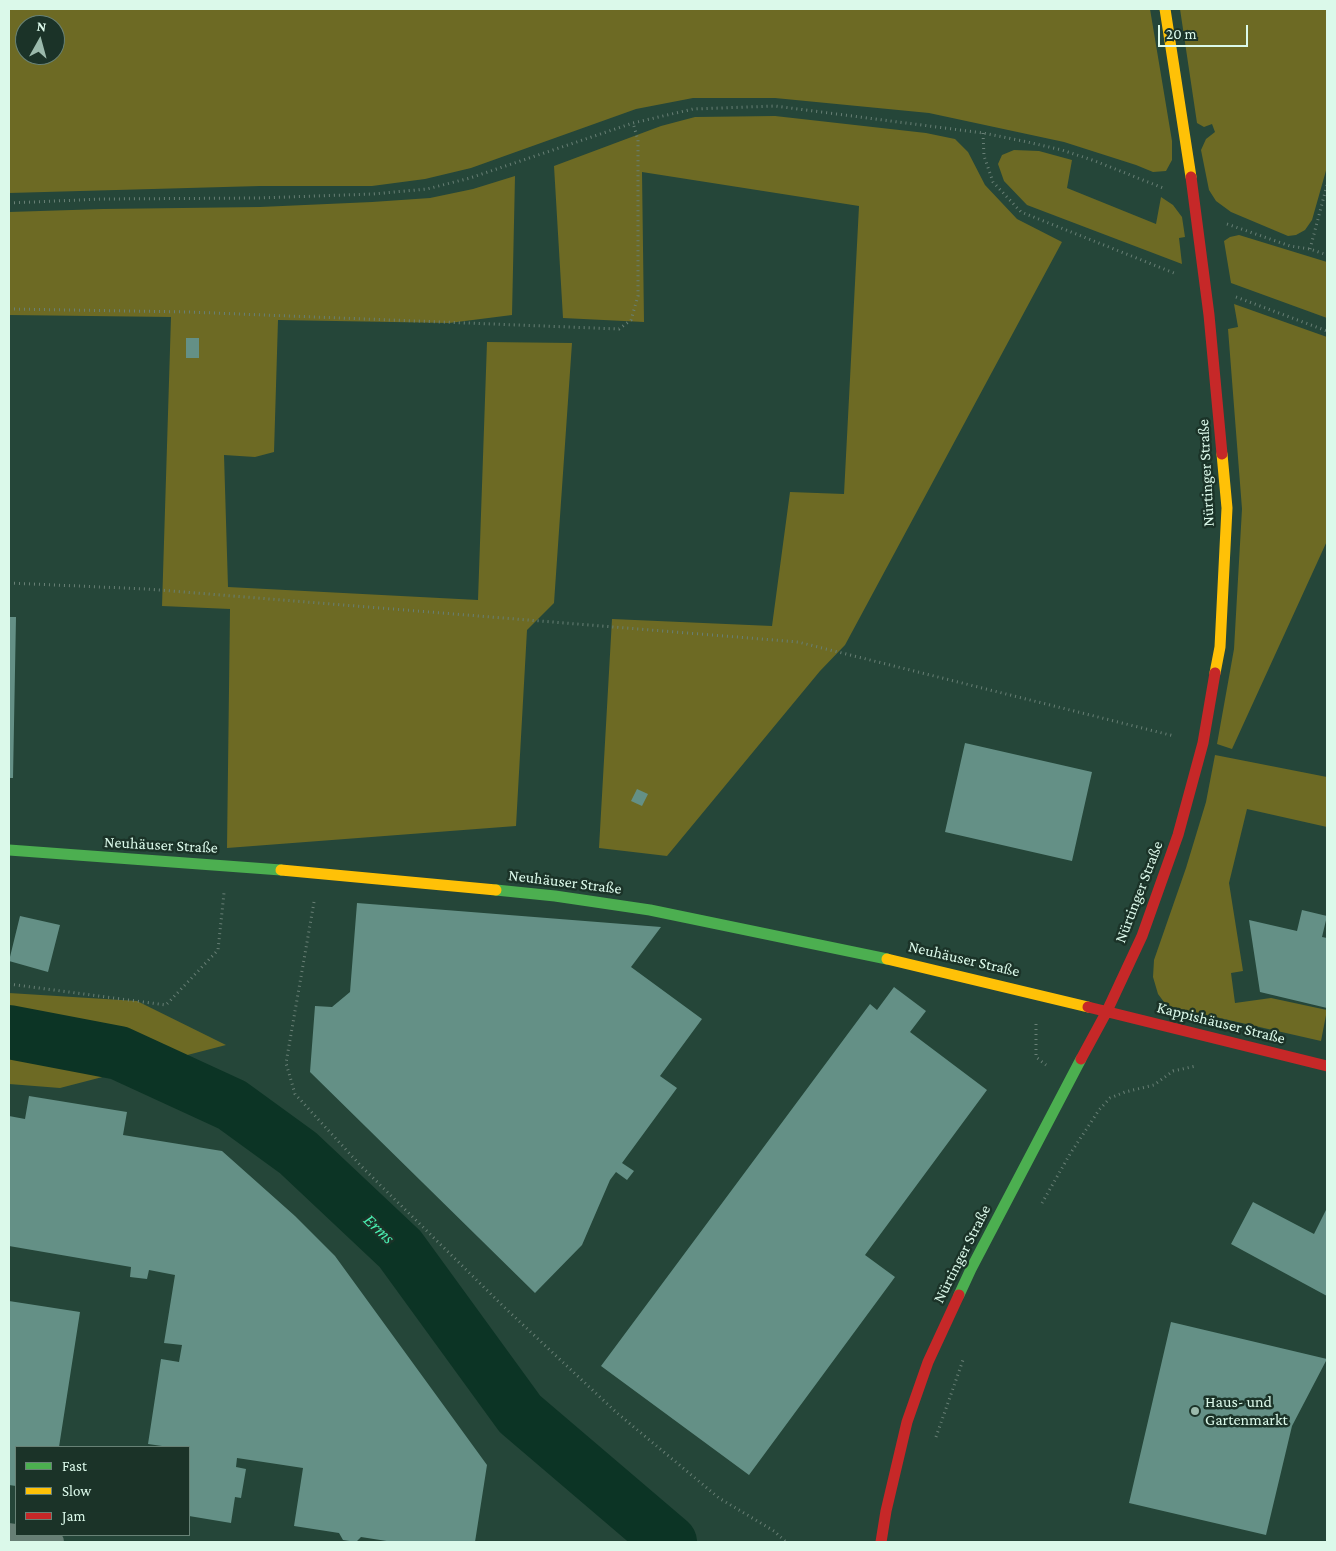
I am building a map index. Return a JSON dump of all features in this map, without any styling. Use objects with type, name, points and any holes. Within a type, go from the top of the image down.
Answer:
[{"type":"street","name":"Nürtinger Straße","points":[[882,1542],[886,1511],[907,1422],[932,1354],[971,1269],[1107,1011],[1142,936],[1178,835],[1203,743],[1220,647],[1227,508],[1210,315],[1196,205],[1165,9]]},
{"type":"street","name":"Neuhäuser Straße","points":[[9,850],[158,862],[226,865],[555,896],[650,910],[922,966],[1107,1011]]},
{"type":"street","name":"Kappishäuser Straße","points":[[1107,1011],[1327,1066]]},
{"type":"street","points":[[9,1536],[51,1542]]},
{"type":"path","points":[[9,203],[102,199],[316,196],[373,194],[427,189],[470,178],[633,123],[693,109],[774,106],[983,133],[1062,150],[1161,187],[1226,223],[1290,246],[1310,249],[1327,255]]},
{"type":"path","points":[[9,309],[188,312],[619,329],[631,320],[638,296],[636,200],[638,140],[633,123]]},
{"type":"path","points":[[983,133],[984,156],[992,182],[1021,212],[1175,273]]},
{"type":"path","points":[[1310,249],[1327,185]]},
{"type":"path","points":[[1229,295],[1327,331]]},
{"type":"path","points":[[9,583],[147,589],[798,642],[1203,743]]},
{"type":"path","points":[[9,984],[166,1005],[218,950],[226,865]]},
{"type":"path","points":[[309,873],[315,897],[286,1063],[295,1094],[361,1166],[504,1307],[617,1413],[719,1498],[774,1531],[786,1542]]},
{"type":"path","points":[[1042,1203],[1070,1154],[1099,1110],[1110,1098],[1154,1085]]},
{"type":"path","points":[[934,1441],[964,1359]]},
{"type":"shaded area","points":[[9,9],[1150,9],[1172,141],[1172,160],[1166,171],[1153,172],[1064,142],[929,113],[775,98],[693,98],[636,109],[471,168],[425,179],[372,186],[260,186],[9,193]]},
{"type":"shaded area","points":[[1180,9],[1327,9],[1327,167],[1312,220],[1305,230],[1296,235],[1288,236],[1231,212],[1216,201],[1209,190],[1201,150],[1206,139],[1215,132],[1212,124],[1204,127],[1197,123]]},
{"type":"shaded area","points":[[775,116],[926,133],[955,139],[968,152],[985,185],[1017,219],[1062,242],[845,645],[820,671],[667,856],[599,848],[612,619],[772,626],[790,492],[844,494],[859,206],[642,172],[644,322],[563,318],[554,166],[661,126],[695,117]]},
{"type":"shaded area","points":[[1014,150],[1039,151],[1072,160],[1067,188],[1156,224],[1161,197],[1173,205],[1182,217],[1185,237],[1179,238],[1182,264],[1027,205],[1004,181],[998,164],[1002,155]]},
{"type":"shaded area","points":[[515,176],[512,315],[449,323],[278,320],[274,452],[255,457],[224,455],[228,587],[478,600],[487,342],[572,343],[554,603],[527,630],[516,826],[227,848],[230,609],[162,606],[171,317],[9,315],[9,212],[260,207],[430,198],[473,189]]},
{"type":"shaded area","points":[[1239,235],[1327,262],[1327,318],[1231,283],[1224,241]]},
{"type":"shaded area","points":[[1234,304],[1327,337],[1327,541],[1232,749],[1217,744],[1234,649],[1242,509],[1228,329],[1238,327]]},
{"type":"shaded area","points":[[1215,755],[1327,777],[1327,827],[1247,809],[1229,883],[1243,971],[1231,973],[1235,1003],[1271,998],[1327,1010],[1321,1041],[1167,1006],[1158,994],[1153,977],[1154,960],[1186,868],[1206,802]]},
{"type":"shaded area","points":[[9,993],[137,1001],[226,1045],[60,1088],[9,1084]]},
{"type":"building","points":[[186,338],[199,338],[199,358],[186,358]]},
{"type":"building","points":[[9,617],[16,617],[13,778],[9,778]]},
{"type":"building","points":[[965,743],[1092,772],[1072,861],[945,832]]},
{"type":"building","points":[[637,789],[648,794],[642,806],[631,801]]},
{"type":"building","points":[[357,903],[661,927],[631,967],[702,1019],[660,1076],[677,1088],[622,1163],[634,1171],[627,1180],[616,1172],[610,1180],[582,1245],[535,1293],[310,1072],[315,1006],[332,1007],[350,992]]},
{"type":"building","points":[[1302,910],[1327,916],[1322,937],[1327,938],[1327,1008],[1260,992],[1249,920],[1297,931]]},
{"type":"building","points":[[20,916],[60,925],[48,972],[9,961]]},
{"type":"building","points":[[894,987],[926,1011],[910,1032],[987,1090],[865,1255],[895,1277],[749,1475],[601,1366],[870,1004],[877,1010]]},
{"type":"building","points":[[29,1096],[127,1112],[123,1135],[222,1151],[295,1216],[335,1256],[487,1465],[475,1542],[393,1542],[361,1537],[356,1542],[343,1540],[339,1533],[294,1526],[303,1468],[237,1458],[236,1467],[246,1469],[241,1498],[235,1497],[231,1523],[190,1516],[190,1446],[148,1444],[161,1359],[179,1362],[182,1345],[164,1343],[175,1275],[149,1270],[147,1279],[130,1277],[131,1267],[9,1246],[9,1116],[25,1119]]},
{"type":"building","points":[[1253,1202],[1314,1234],[1327,1208],[1327,1296],[1231,1244]]},
{"type":"building","points":[[9,1301],[80,1312],[59,1446],[15,1446],[15,1486],[9,1485]]},
{"type":"building","points":[[1171,1322],[1327,1359],[1292,1426],[1266,1535],[1129,1503]]},
{"type":"waterway","name":"Erms","points":[[9,1032],[119,1053],[232,1105],[298,1153],[400,1249],[520,1414],[670,1542]]},
{"type":"traffic: fast","points":[[9,850],[281,870]]},
{"type":"traffic: fast","points":[[496,890],[555,896],[650,910],[887,959]]},
{"type":"traffic: fast","points":[[959,1295],[1081,1059]]},
{"type":"traffic: slow","points":[[1165,9],[1191,177]]},
{"type":"traffic: slow","points":[[1215,673],[1220,647],[1227,508],[1222,454]]},
{"type":"traffic: slow","points":[[281,870],[496,890]]},
{"type":"traffic: slow","points":[[887,959],[1088,1007]]},
{"type":"traffic: jam","points":[[1191,177],[1209,315],[1222,454]]},
{"type":"traffic: jam","points":[[1081,1059],[1107,1011],[1142,936],[1178,835],[1203,743],[1215,673]]},
{"type":"traffic: jam","points":[[1088,1007],[1327,1066]]},
{"type":"traffic: jam","points":[[881,1542],[886,1511],[907,1422],[928,1362],[959,1295]]},
{"type":"place","name":"Haus- und Gartenmarkt","points":[[1195,1411]]}]
